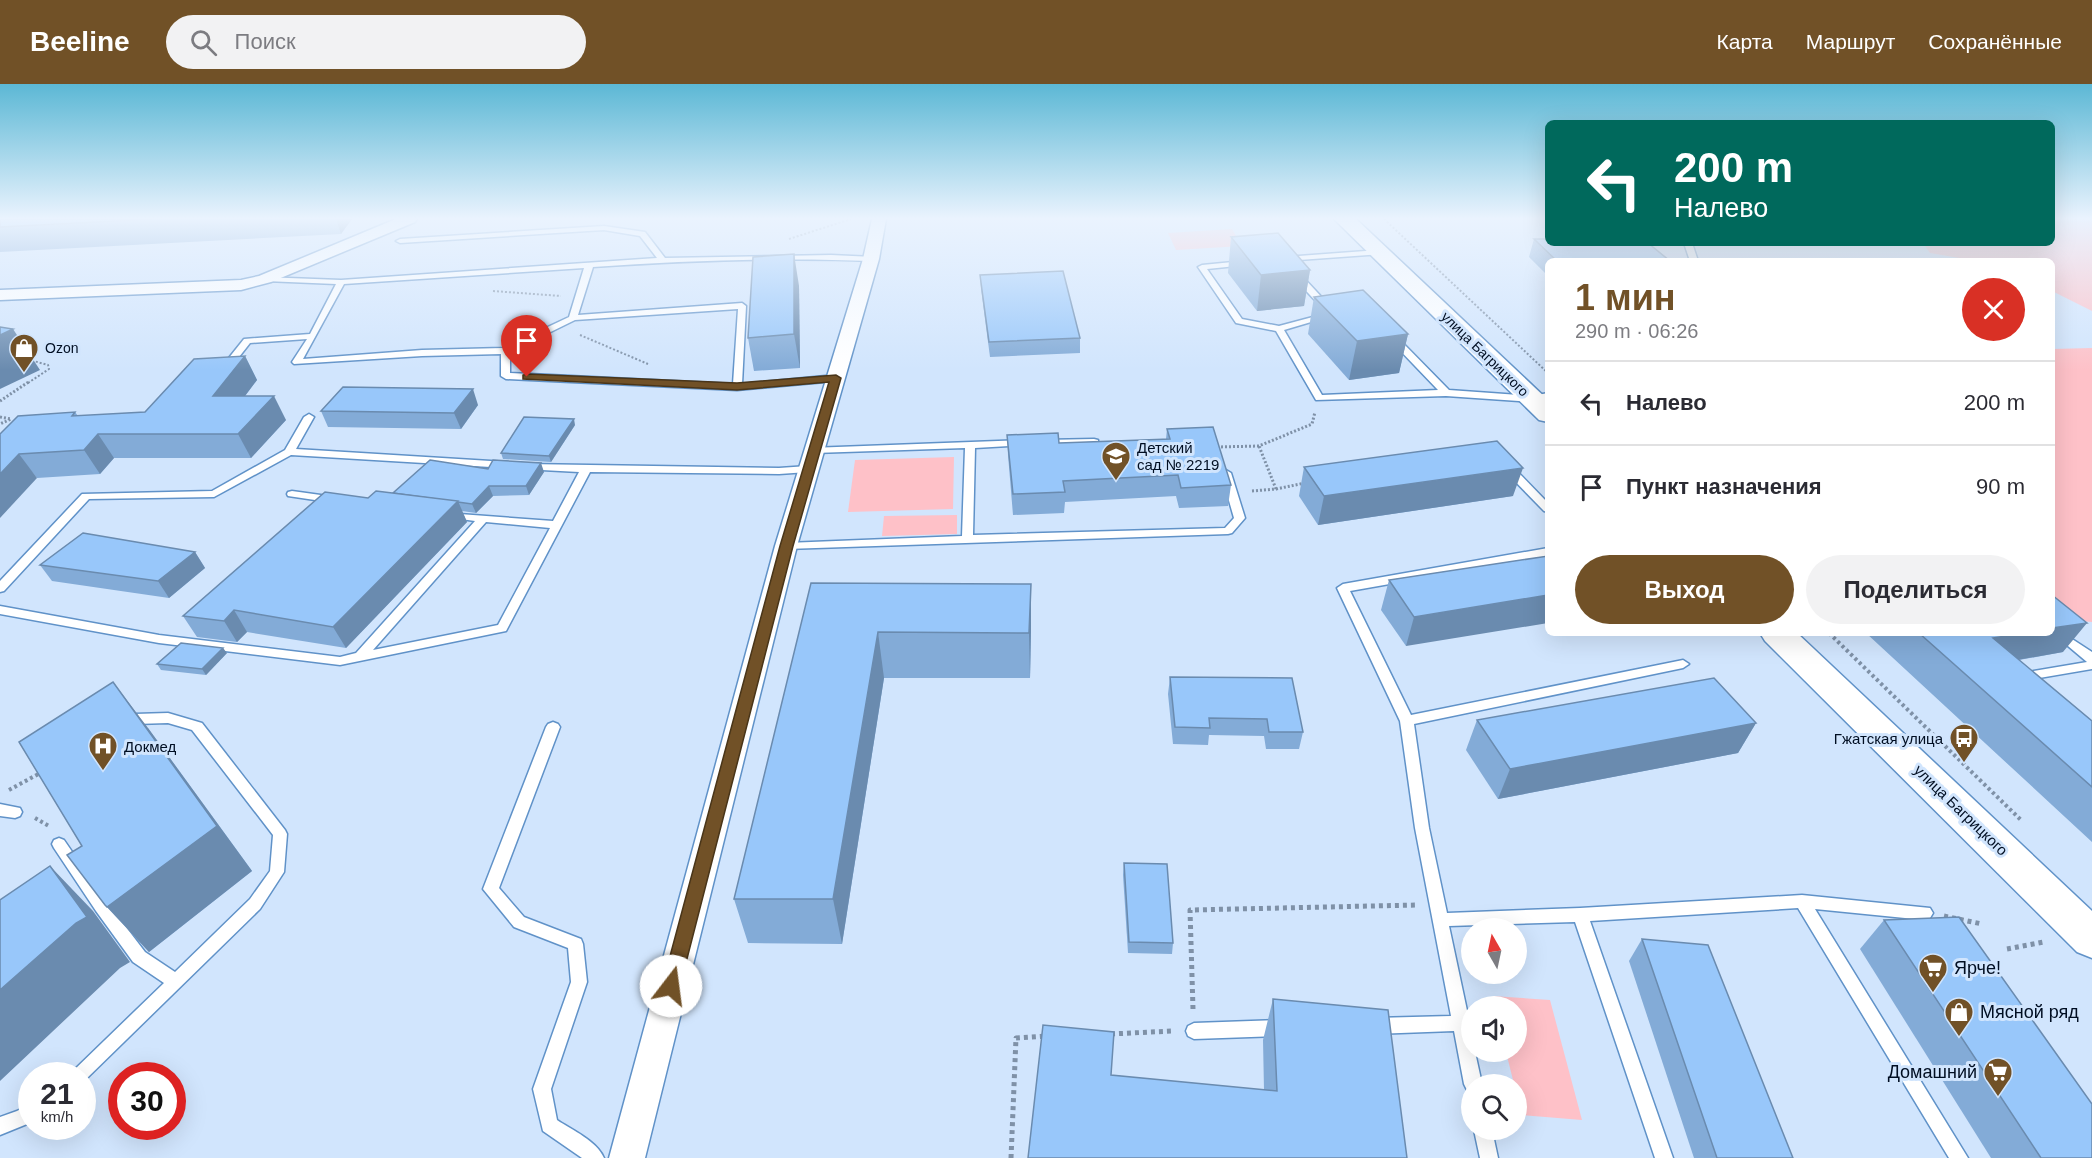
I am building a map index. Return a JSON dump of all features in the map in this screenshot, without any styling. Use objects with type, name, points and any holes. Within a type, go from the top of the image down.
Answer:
[{"type":"street","points":[[0,295],[241,285],[265,279],[289,269]]},
{"type":"street","points":[[627,1158],[786,546],[868,269]]},
{"type":"street","name":"улица Багрицкого","points":[[1398,269],[1543,403]]},
{"type":"street","name":"улица Багрицкого","points":[[1780,636],[2092,939]]},
{"type":"lane","points":[[265,279],[341,282],[541,269]]},
{"type":"lane","points":[[573,318],[588,269]]},
{"type":"lane","points":[[1203,269],[1239,321],[1279,329],[1333,314],[1290,269]]},
{"type":"lane","points":[[341,282],[297,362],[422,353],[505,351],[573,318],[742,306],[737,387]]},
{"type":"lane","points":[[1384,328],[1446,393]]},
{"type":"lane","points":[[1279,329],[1319,398],[1446,393],[1543,403]]},
{"type":"lane","points":[[221,375],[247,341],[313,336]]},
{"type":"lane","points":[[505,351],[506,376],[737,387],[836,378]]},
{"type":"lane","points":[[0,588],[86,496],[214,494],[289,452],[309,417]]},
{"type":"lane","points":[[814,450],[969,444],[1110,442]]},
{"type":"lane","points":[[967,539],[969,444]]},
{"type":"lane","points":[[786,546],[1228,531],[1240,518],[1217,447]]},
{"type":"lane","points":[[289,452],[586,469],[779,471],[808,469]]},
{"type":"lane","points":[[1497,458],[1545,506]]},
{"type":"lane","points":[[0,610],[170,640],[340,661],[502,628],[586,469]]},
{"type":"lane","points":[[292,494],[351,502]]},
{"type":"lane","points":[[434,513],[556,525]]},
{"type":"lane","points":[[360,657],[482,519]]},
{"type":"lane","points":[[1471,1074],[1422,828],[1407,721],[1343,588],[1545,553]]},
{"type":"lane","points":[[2072,643],[2092,659]]},
{"type":"lane","points":[[1407,721],[1683,664]]},
{"type":"lane","points":[[2010,679],[2092,665]]},
{"type":"lane","points":[[94,1062],[255,904],[277,872],[280,834],[197,726],[168,718],[135,719]]},
{"type":"lane","points":[[553,727],[491,889],[519,922],[575,944],[579,982],[542,1089],[549,1125],[595,1158]]},
{"type":"lane","points":[[0,810],[15,812]]},
{"type":"lane","points":[[59,844],[139,957],[176,981]]},
{"type":"lane","points":[[1439,912],[1580,915],[1802,901],[1926,913]]},
{"type":"lane","points":[[1802,901],[1959,1158]]},
{"type":"lane","points":[[1580,915],[1664,1158]]},
{"type":"lane","points":[[1355,1026],[1459,1023]]},
{"type":"lane","points":[[1194,1031],[1298,1028]]},
{"type":"lane","points":[[0,1126],[18,1119]]},
{"type":"lane","points":[[1486,1140],[1490,1158]]},
{"type":"path","points":[[1437,269],[1545,370]]},
{"type":"path","points":[[557,326],[698,385]]},
{"type":"path","points":[[0,401],[50,369],[48,365],[22,358]]},
{"type":"path","points":[[1217,447],[1258,446],[1311,424],[1319,398]]},
{"type":"path","points":[[0,417],[11,419],[0,424]]},
{"type":"path","points":[[1258,446],[1276,489]]},
{"type":"path","points":[[1232,492],[1276,489],[1313,481]]},
{"type":"path","points":[[1832,636],[2024,822]]},
{"type":"path","points":[[0,794],[20,786],[47,768]]},
{"type":"path","points":[[15,812],[39,819],[50,827],[59,844]]},
{"type":"path","points":[[1099,1034],[1194,1031],[1190,910],[1439,912]]},
{"type":"path","points":[[1926,913],[1982,924]]},
{"type":"path","points":[[1011,1158],[1016,1038],[1051,1036]]},
{"type":"shaded area","points":[[2055,269],[2092,269],[2092,311],[2055,292]]},
{"type":"shaded area","points":[[2092,348],[2092,622],[2081,621],[2055,610],[2055,349]]},
{"type":"shaded area","points":[[954,457],[953,509],[848,512],[855,460]]},
{"type":"shaded area","points":[[957,515],[957,534],[882,536],[884,516]]},
{"type":"shaded area","points":[[1527,998],[1550,1000],[1582,1120],[1527,1115],[1527,1074],[1512,1074],[1508,1062],[1527,1062]]},
{"type":"building","points":[[752,269],[794,269],[794,334],[748,338]]},
{"type":"building","points":[[1256,269],[1310,270],[1261,275]]},
{"type":"building","points":[[1063,271],[1080,338],[989,342],[980,275]]},
{"type":"building","points":[[1363,290],[1408,334],[1357,341],[1314,297]]},
{"type":"building","points":[[0,327],[13,329],[0,335]]},
{"type":"building","points":[[245,356],[213,396],[274,396],[238,434],[98,434],[84,450],[19,454],[0,474],[0,434],[18,416],[75,412],[72,416],[145,412],[194,359]]},
{"type":"building","points":[[343,387],[473,389],[454,413],[321,411]]},
{"type":"building","points":[[524,417],[574,419],[549,456],[501,453]]},
{"type":"building","points":[[1213,427],[1231,485],[1181,488],[1178,475],[1063,481],[1065,492],[1013,494],[1007,435],[1058,433],[1059,443],[1170,439],[1167,429]]},
{"type":"building","points":[[1497,441],[1523,468],[1324,496],[1304,467]]},
{"type":"building","points":[[430,460],[488,469],[493,460],[541,463],[526,486],[489,486],[472,504],[393,493]]},
{"type":"building","points":[[376,491],[458,501],[333,627],[234,610],[224,621],[183,616],[325,492],[368,498]]},
{"type":"building","points":[[83,533],[195,552],[158,581],[40,565]]},
{"type":"building","points":[[1545,556],[1545,595],[1414,617],[1389,580]]},
{"type":"building","points":[[811,583],[1031,584],[1029,633],[878,632],[833,899],[734,899]]},
{"type":"building","points":[[2055,597],[2087,623],[2055,628]]},
{"type":"building","points":[[1922,636],[2006,636],[1993,638],[2092,721],[2092,787]]},
{"type":"building","points":[[181,643],[223,648],[202,669],[157,664]]},
{"type":"building","points":[[1170,677],[1292,678],[1303,732],[1269,732],[1267,719],[1209,718],[1210,728],[1175,727]]},
{"type":"building","points":[[1714,678],[1756,723],[1510,769],[1477,720]]},
{"type":"building","points":[[113,682],[217,826],[107,907],[67,855],[82,846],[19,742]]},
{"type":"building","points":[[1124,863],[1167,864],[1173,943],[1129,942]]},
{"type":"building","points":[[50,866],[87,917],[76,923],[0,990],[0,900]]},
{"type":"building","points":[[1959,917],[2092,1104],[2092,1158],[2041,1158],[1884,920]]},
{"type":"building","points":[[1642,939],[1708,945],[1793,1158],[1717,1158]]},
{"type":"building","points":[[1273,999],[1388,1010],[1407,1158],[1028,1158],[1043,1025],[1114,1032],[1111,1075],[1277,1091]]},
{"type":"place","name":"Ozon","points":[[24,374]]},
{"type":"place","name":"Детский сад № 2219","points":[[1116,482]]},
{"type":"place","name":"Гжатская улица","points":[[1964,764]]},
{"type":"place","name":"Докмед","points":[[103,772]]},
{"type":"place","name":"Ярче!","points":[[1933,994]]},
{"type":"place","name":"Мясной ряд","points":[[1959,1038]]},
{"type":"place","name":"Домашний","points":[[1998,1098]]},
{"type":"route","points":[[527,377],[737,387],[836,378],[786,546],[671,986]]}]
